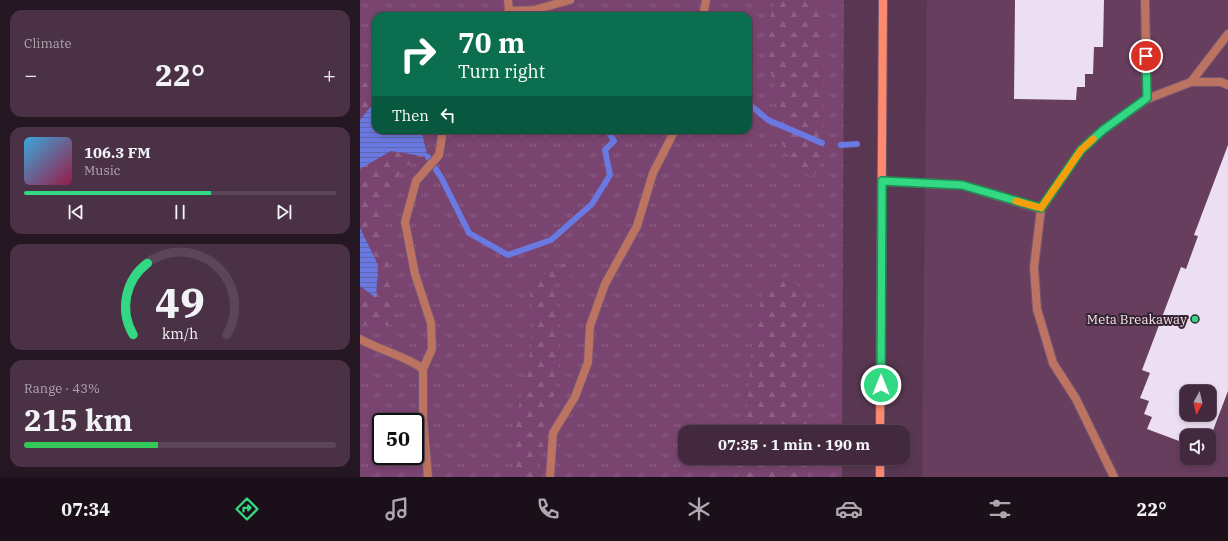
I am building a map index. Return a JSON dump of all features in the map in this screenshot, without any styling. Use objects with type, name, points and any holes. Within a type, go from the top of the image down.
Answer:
[{"type":"main road","points":[[880,425],[883,0]]},
{"type":"main road","points":[[880,465],[880,477]]},
{"type":"lane","points":[[507,12],[508,0]]},
{"type":"lane","points":[[516,12],[534,10],[570,0]]},
{"type":"lane","points":[[1146,0],[1147,98]]},
{"type":"lane","points":[[703,12],[704,1]]},
{"type":"lane","points":[[1191,82],[1228,34]]},
{"type":"lane","points":[[1114,477],[1076,399],[1052,363],[1037,309],[1034,267],[1041,208],[1081,150],[1103,130],[1147,98],[1191,82],[1221,82],[1228,84]]},
{"type":"lane","points":[[428,477],[423,418],[423,369],[432,349],[431,323],[416,274],[405,222],[416,180],[439,155],[442,134]]},
{"type":"lane","points":[[550,477],[553,434],[575,397],[588,362],[590,326],[605,284],[637,226],[653,173],[673,134]]},
{"type":"lane","points":[[882,181],[962,185],[1041,208]]},
{"type":"lane","points":[[360,339],[377,348],[410,360],[423,369]]},
{"type":"shaded area","points":[[927,0],[1228,0],[1228,477],[922,477]]},
{"type":"green space","points":[[360,0],[844,0],[842,425],[678,425],[678,465],[842,465],[842,477],[360,477]]},
{"type":"green space","points":[[775,0],[824,0],[823,159],[813,178],[793,165],[777,133],[776,96],[764,40]]},
{"type":"green space","points":[[370,78],[372,78],[372,134],[431,134],[428,157],[405,166],[386,196],[382,237],[397,285],[397,325],[365,325],[360,320],[360,88]]},
{"type":"green space","points":[[565,263],[575,264],[573,274],[554,284],[557,309],[559,371],[537,477],[515,477],[513,434],[530,354],[534,317],[530,295],[530,282]]},
{"type":"green space","points":[[787,277],[806,292],[807,425],[743,425],[747,410],[752,346],[765,279]]},
{"type":"green space","points":[[737,465],[807,465],[807,477],[738,477]]},
{"type":"water","points":[[372,105],[372,134],[422,134],[428,157],[391,151],[360,169],[360,120]]},
{"type":"water","points":[[360,228],[378,265],[376,298],[360,286]]},
{"type":"building","points":[[1015,0],[1104,0],[1103,47],[1094,47],[1093,74],[1085,74],[1085,87],[1077,87],[1076,100],[1014,99]]},
{"type":"building","name":"Meta Breakaway","points":[[1228,145],[1228,391],[1214,429],[1180,429],[1180,441],[1147,429],[1152,417],[1144,414],[1149,401],[1140,398],[1150,373],[1142,370],[1181,267],[1186,269],[1198,236],[1194,235]]},
{"type":"waterway","points":[[752,106],[768,120],[822,143]]},
{"type":"waterway","points":[[428,157],[442,179],[469,233],[508,255],[551,240],[592,204],[610,175],[605,150],[614,141],[610,134]]},
{"type":"waterway","points":[[841,145],[857,144]]},
{"type":"slow traffic","points":[[1016,201],[1041,208],[1081,150],[1093,139]]},
{"type":"place","name":"Meta Breakaway","points":[[1195,319]]},
{"type":"route","points":[[881,385],[882,181],[962,185],[1041,208],[1081,150],[1103,130],[1147,98],[1146,56]]}]
